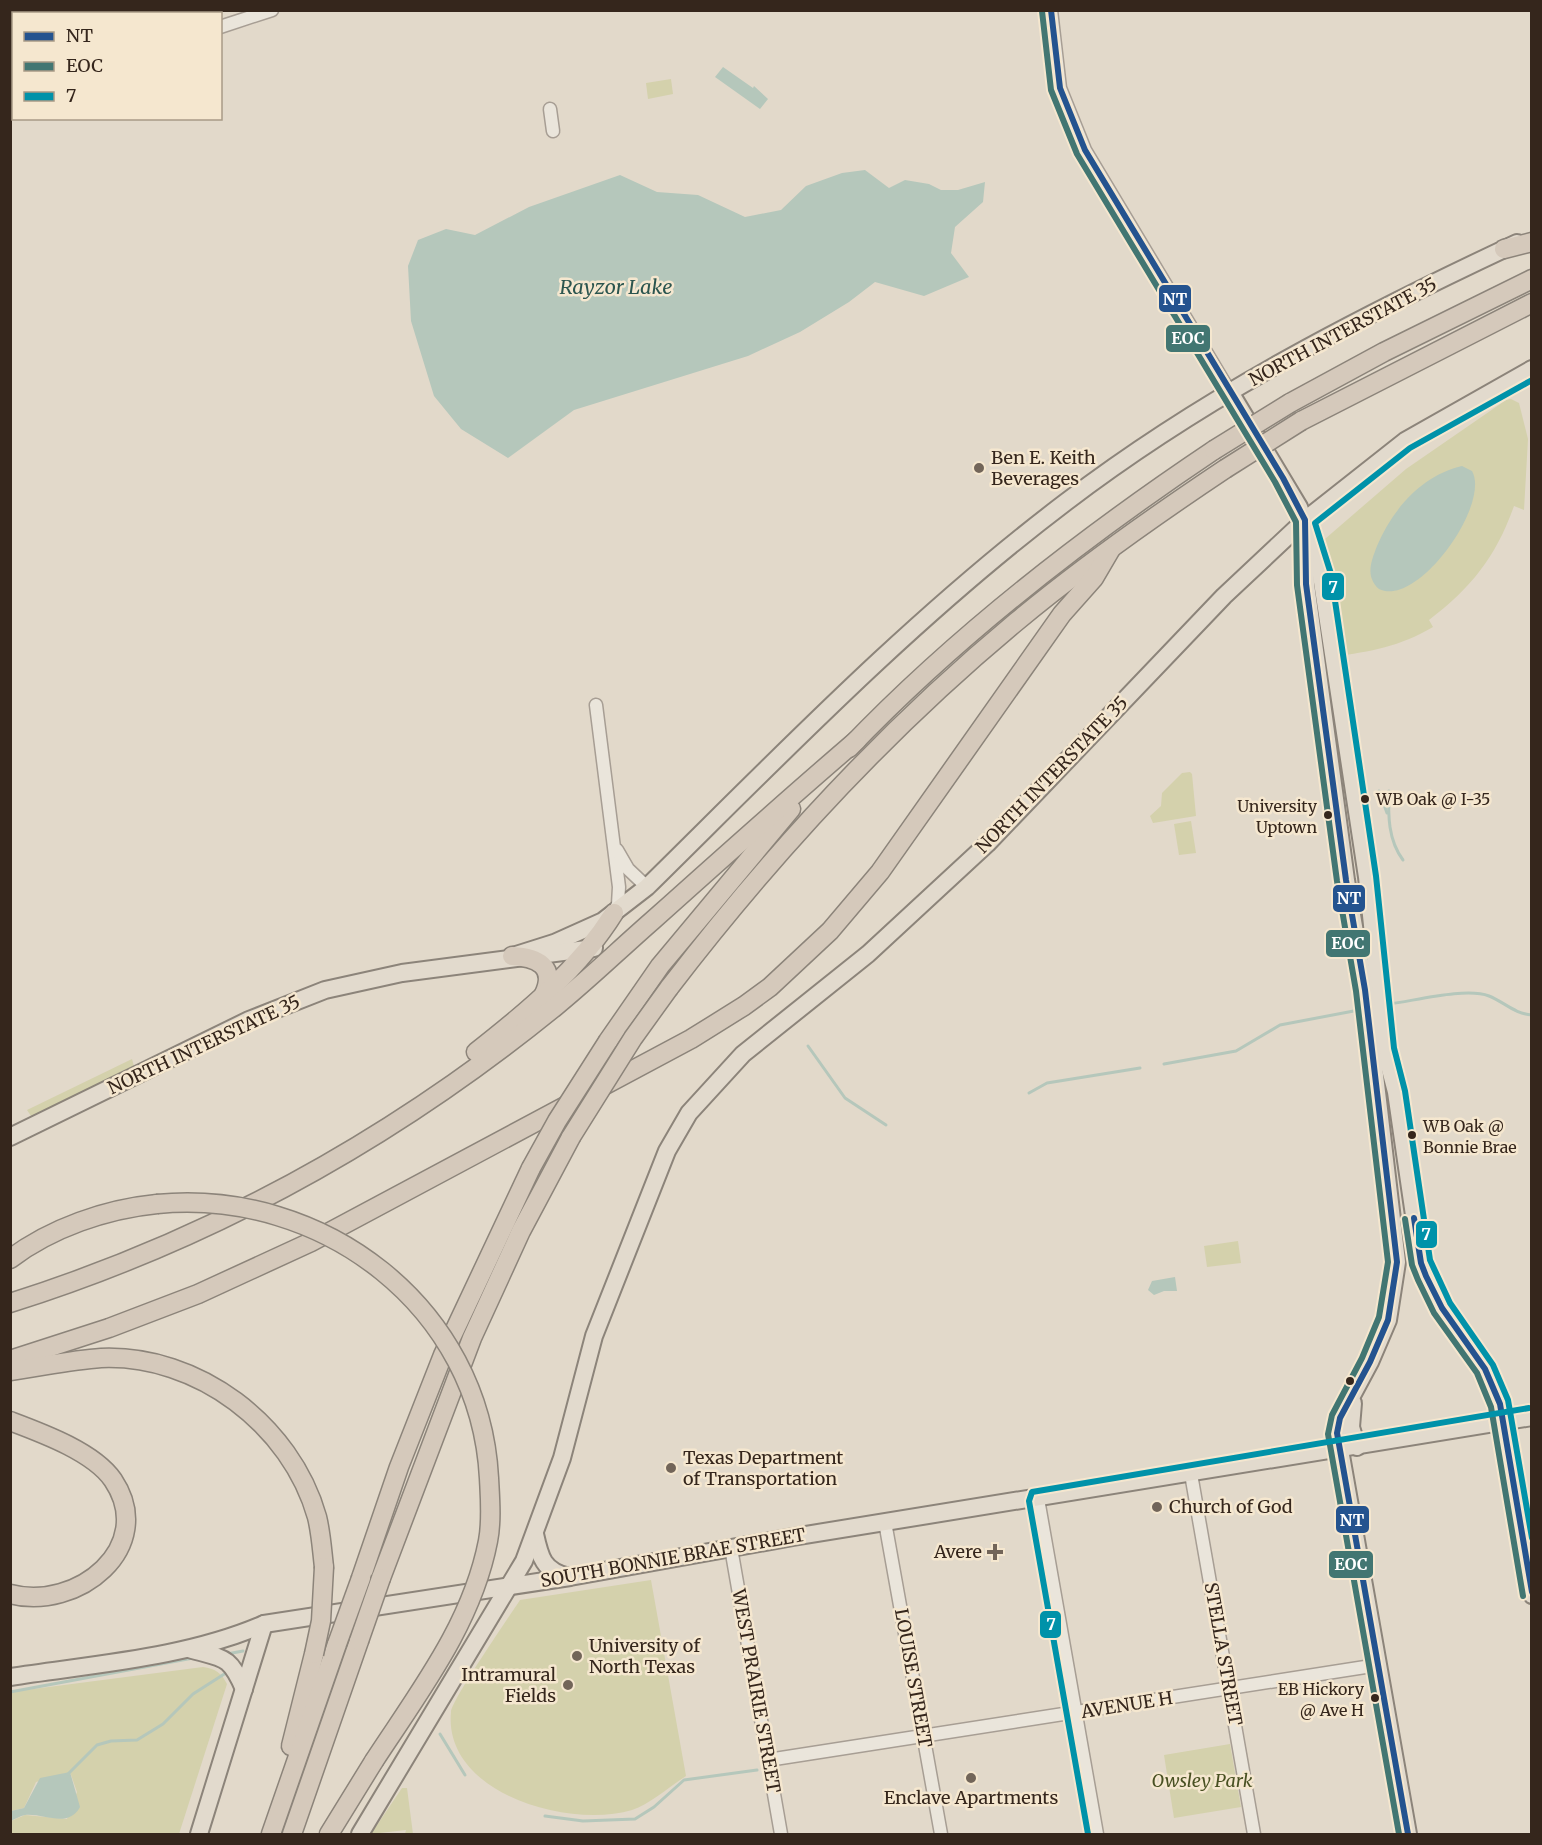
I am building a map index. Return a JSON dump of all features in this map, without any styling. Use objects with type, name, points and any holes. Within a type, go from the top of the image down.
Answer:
[{"type":"highway","points":[[1504,249],[1532,242]]},
{"type":"highway","points":[[10,1303],[70,1283],[239,1213],[331,1161],[463,1076],[555,1007],[857,740],[942,658],[1047,570],[1114,519],[1214,450],[1290,403],[1393,347],[1532,279]]},
{"type":"highway","points":[[292,1834],[381,1578],[480,1320],[521,1232],[571,1137],[633,1038],[669,988],[812,816],[937,691],[1016,622],[1111,549],[1225,469],[1301,421],[1532,303]]},
{"type":"highway","points":[[10,1360],[109,1328],[189,1298],[311,1242],[691,1039],[770,987],[830,931],[880,872],[1062,614],[1094,578],[1111,549]]},
{"type":"highway","points":[[271,1834],[403,1457],[443,1355],[531,1168],[557,1121],[608,1041],[660,966],[782,819],[857,740]]},
{"type":"highway","points":[[331,1161],[423,1089],[470,1057],[544,994],[588,950],[614,914]]},
{"type":"highway","points":[[512,957],[535,959],[543,966],[548,977],[544,994]]},
{"type":"highway","points":[[10,1259],[48,1236],[82,1222],[157,1204],[218,1204],[265,1211],[306,1225],[354,1250],[401,1287],[429,1319],[452,1351],[471,1392],[485,1437],[490,1492],[488,1539],[480,1574],[462,1622],[329,1834]]},
{"type":"highway","points":[[10,1371],[101,1358],[162,1366],[215,1387],[249,1413],[291,1461],[317,1517],[324,1567],[321,1621],[266,1834]]},
{"type":"highway","points":[[10,1421],[56,1441],[101,1467],[119,1492],[124,1528],[109,1564],[88,1584],[48,1595],[10,1594]]},
{"type":"main road","name":"NORTH INTERSTATE 35","points":[[512,957],[569,936],[614,914],[647,887],[943,601],[1068,501],[1230,392],[1335,331],[1532,236]]},
{"type":"main road","name":"NORTH INTERSTATE 35","points":[[360,1834],[512,1586],[562,1458],[591,1344],[672,1141],[688,1113],[743,1054],[873,949],[987,844],[1224,596],[1305,520],[1404,441],[1532,369]]},
{"type":"main road","points":[[1230,392],[1305,520],[1319,562],[1319,613],[1345,876],[1365,990],[1397,1262],[1388,1320],[1355,1393],[1340,1418],[1337,1432],[1408,1834]]},
{"type":"main road","points":[[1319,613],[1367,877],[1385,1050],[1396,1092],[1421,1263],[1442,1308],[1485,1369],[1505,1423],[1532,1595]]},
{"type":"main road","name":"NORTH INTERSTATE 35","points":[[10,1137],[249,1020],[301,998],[402,972],[512,957],[588,950],[604,940],[645,894],[647,887]]},
{"type":"main road","points":[[1397,1262],[1421,1263]]},
{"type":"main road","points":[[1355,1393],[1351,1427],[1357,1447]]},
{"type":"main road","name":"SOUTH BONNIE BRAE STREET","points":[[10,1677],[185,1648],[235,1637],[264,1624],[570,1577],[885,1522],[1532,1417]]},
{"type":"main road","points":[[534,1531],[542,1563],[551,1571],[570,1577]]},
{"type":"main road","points":[[199,1834],[264,1624]]},
{"type":"main road","points":[[185,1648],[226,1659],[234,1667],[244,1689]]},
{"type":"street","points":[[222,26],[272,10]]},
{"type":"street","points":[[1051,10],[1060,88],[1085,150],[1230,392]]},
{"type":"street","points":[[550,109],[553,131]]},
{"type":"street","points":[[596,705],[619,896],[614,914]]},
{"type":"street","points":[[614,840],[624,863],[647,887]]},
{"type":"street","name":"STELLA STREET","points":[[1191,1474],[1254,1834]]},
{"type":"street","points":[[1038,1498],[1097,1834]]},
{"type":"street","name":"LOUISE STREET","points":[[885,1522],[941,1834]]},
{"type":"street","name":"WEST PRAIRIE STREET","points":[[731,1548],[781,1834]]},
{"type":"street","name":"AVENUE H","points":[[768,1760],[1378,1665]]},
{"type":"green space","points":[[671,79],[673,94],[648,99],[646,83]]},
{"type":"green space","points":[[1511,399],[1519,403],[1528,439],[1524,510],[1514,506],[1499,541],[1481,570],[1457,596],[1429,620],[1433,627],[1409,639],[1385,647],[1333,657],[1318,545],[1406,469],[1506,400]]},
{"type":"green space","points":[[1190,772],[1196,816],[1153,823],[1150,816],[1161,806],[1162,793],[1182,773]]},
{"type":"green space","points":[[1191,821],[1196,853],[1179,855],[1174,824]]},
{"type":"green space","points":[[132,1059],[135,1070],[33,1119],[27,1110]]},
{"type":"green space","points":[[1238,1241],[1241,1263],[1207,1267],[1204,1246]]},
{"type":"green space","name":"Intramural Fields","points":[[651,1580],[686,1776],[653,1800],[639,1807],[606,1815],[576,1814],[544,1809],[514,1799],[488,1784],[467,1764],[454,1740],[451,1712],[470,1675],[520,1600]]},
{"type":"green space","points":[[203,1667],[217,1672],[227,1684],[179,1834],[11,1834],[11,1821],[25,1815],[67,1819],[77,1792],[70,1772],[36,1782],[24,1808],[11,1811],[10,1692]]},
{"type":"green space","name":"Owsley Park","points":[[1230,1744],[1241,1807],[1174,1818],[1164,1755]]},
{"type":"green space","points":[[402,1788],[407,1788],[413,1834],[405,1834],[406,1830],[371,1834]]},
{"type":"water","points":[[723,67],[753,88],[754,86],[768,99],[760,109],[715,77]]},
{"type":"water","name":"Rayzor Lake","points":[[865,170],[889,188],[905,180],[929,184],[941,190],[958,190],[985,182],[983,202],[955,227],[951,253],[969,277],[924,296],[875,282],[849,302],[800,332],[748,356],[574,410],[508,458],[461,429],[434,396],[411,321],[408,266],[418,240],[446,229],[475,235],[529,207],[620,175],[657,192],[698,195],[745,217],[781,210],[806,186],[842,173]]},
{"type":"water","points":[[1462,466],[1472,471],[1475,486],[1471,506],[1447,550],[1431,569],[1413,583],[1395,591],[1379,589],[1372,579],[1371,563],[1391,520],[1400,507],[1421,486],[1434,477]]},
{"type":"water","points":[[1175,1277],[1177,1291],[1164,1291],[1154,1295],[1148,1290],[1152,1281]]},
{"type":"water","points":[[70,1772],[80,1807],[75,1814],[62,1819],[25,1815],[11,1821],[11,1811],[24,1808],[40,1778]]},
{"type":"waterway","points":[[1379,791],[1387,813]]},
{"type":"waterway","points":[[1389,791],[1392,836],[1403,860]]},
{"type":"waterway","points":[[1389,1004],[1467,993],[1489,996],[1520,1012],[1532,1015]]},
{"type":"waterway","points":[[1164,1064],[1236,1051],[1280,1025],[1359,1010]]},
{"type":"waterway","points":[[808,1046],[845,1098],[886,1125]]},
{"type":"waterway","points":[[1029,1093],[1047,1083],[1140,1068]]},
{"type":"waterway","points":[[227,1654],[243,1651]]},
{"type":"waterway","points":[[10,1692],[193,1658]]},
{"type":"waterway","points":[[68,1774],[97,1745],[111,1741],[137,1740],[163,1724],[193,1694],[229,1671]]},
{"type":"waterway","points":[[440,1734],[465,1775]]},
{"type":"waterway","points":[[545,1816],[583,1821],[635,1819],[654,1807],[684,1780],[757,1770]]},
{"type":"transit line","name":"NT","points":[[1051,10],[1060,88],[1085,150],[1283,478],[1305,520],[1306,584],[1346,880],[1365,990],[1397,1262],[1388,1320],[1370,1362],[1340,1418],[1337,1433],[1408,1834]]},
{"type":"transit line","name":"EOC","points":[[1042,11],[1051,90],[1077,154],[1275,482],[1296,522],[1297,585],[1337,881],[1356,991],[1388,1262],[1379,1317],[1362,1358],[1332,1415],[1328,1434],[1399,1834]]},
{"type":"transit line","name":"7","points":[[1532,380],[1410,448],[1315,523],[1331,574],[1376,876],[1394,1048],[1405,1091],[1430,1260],[1450,1303],[1493,1365],[1508,1400],[1532,1538]]},
{"type":"transit line","name":"NT","points":[[1414,1218],[1421,1263],[1426,1276],[1442,1308],[1485,1369],[1500,1404],[1532,1592]]},
{"type":"transit line","name":"EOC","points":[[1405,1219],[1412,1265],[1418,1280],[1434,1313],[1477,1373],[1491,1407],[1523,1596]]},
{"type":"transit line","name":"7","points":[[1088,1834],[1029,1501],[1032,1492],[1529,1408]]},
{"type":"place","name":"Ben E. Keith Beverages","points":[[979,468]]},
{"type":"place","name":"WB Oak @ I-35","points":[[1365,799]]},
{"type":"place","name":"University Uptown","points":[[1328,815]]},
{"type":"place","name":"WB Oak @ Bonnie Brae","points":[[1412,1135]]},
{"type":"place","name":"Texas Department of Transportation","points":[[671,1468]]},
{"type":"place","name":"Church of God","points":[[1157,1507]]},
{"type":"place","name":"Avere","points":[[995,1552]]},
{"type":"place","name":"University of North Texas","points":[[577,1656]]},
{"type":"place","name":"Intramural Fields","points":[[568,1685]]},
{"type":"place","name":"EB Hickory @ Ave H","points":[[1375,1698]]},
{"type":"place","name":"Enclave Apartments","points":[[971,1778]]}]
